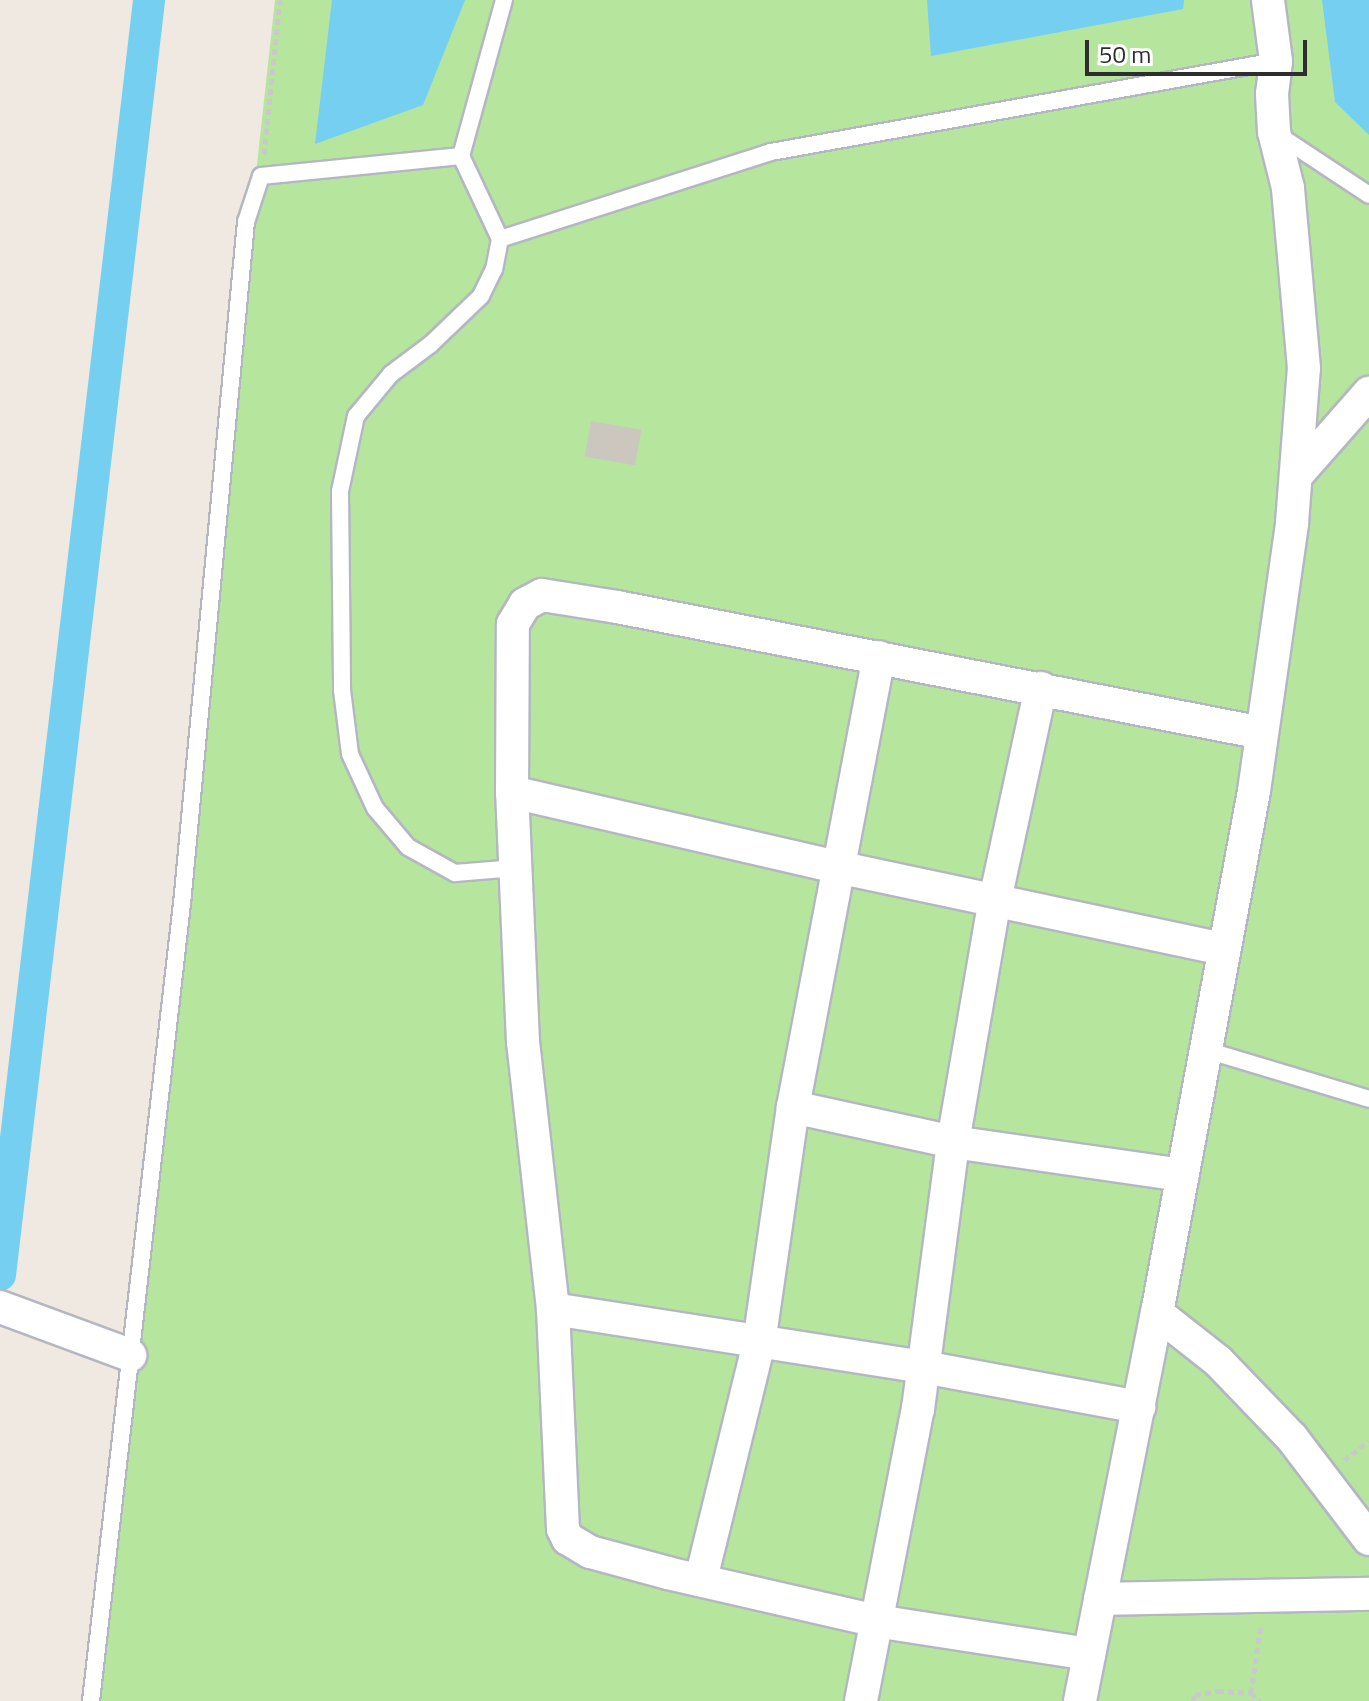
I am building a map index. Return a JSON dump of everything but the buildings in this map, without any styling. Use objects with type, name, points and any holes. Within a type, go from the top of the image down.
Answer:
[{"type":"street","points":[[1080,1701],[1206,1050],[1262,733],[1292,523],[1304,368],[1288,188],[1274,132],[1272,94],[1276,61],[1268,0]]},
{"type":"street","points":[[1296,476],[1369,393]]},
{"type":"street","points":[[1089,1654],[877,1621],[590,1552],[568,1539],[563,1529],[553,1309],[523,1042],[512,792],[513,624],[525,604],[542,595],[1041,688],[1262,733]]},
{"type":"street","points":[[701,1579],[759,1343],[793,1107],[879,657]]},
{"type":"street","points":[[861,1701],[923,1367],[953,1142],[995,900],[1041,688]]},
{"type":"street","points":[[512,792],[837,867],[1224,949]]},
{"type":"street","points":[[793,1107],[953,1142],[1183,1175]]},
{"type":"street","points":[[0,1307],[130,1355]]},
{"type":"street","points":[[553,1309],[923,1367],[1139,1407]]},
{"type":"street","points":[[1157,1313],[1218,1361],[1292,1438],[1369,1539]]},
{"type":"street","points":[[1100,1599],[1369,1594]]},
{"type":"lane","points":[[504,0],[461,156],[500,239],[494,269],[481,296],[431,344],[391,374],[356,416],[340,491],[342,690],[350,754],[375,808],[408,847],[455,873],[516,868]]},
{"type":"lane","points":[[500,239],[771,152],[1276,61]]},
{"type":"lane","points":[[1274,132],[1369,195]]},
{"type":"lane","points":[[91,1701],[182,904],[246,222],[261,176],[461,156]]},
{"type":"lane","points":[[1206,1050],[1369,1099]]},
{"type":"path","points":[[261,176],[280,0]]},
{"type":"path","points":[[1251,1693],[1265,1596]]},
{"type":"path","points":[[1193,1701],[1195,1695],[1218,1691],[1251,1693],[1260,1701]]},
{"type":"green space","points":[[275,0],[1369,0],[1369,1701],[89,1701]]},
{"type":"water","points":[[332,0],[465,0],[423,105],[315,144]]},
{"type":"water","points":[[927,0],[1184,0],[1183,9],[931,56]]},
{"type":"water","points":[[1322,0],[1369,0],[1369,135],[1335,102]]},
{"type":"waterway","points":[[0,1275],[149,0]]}]
